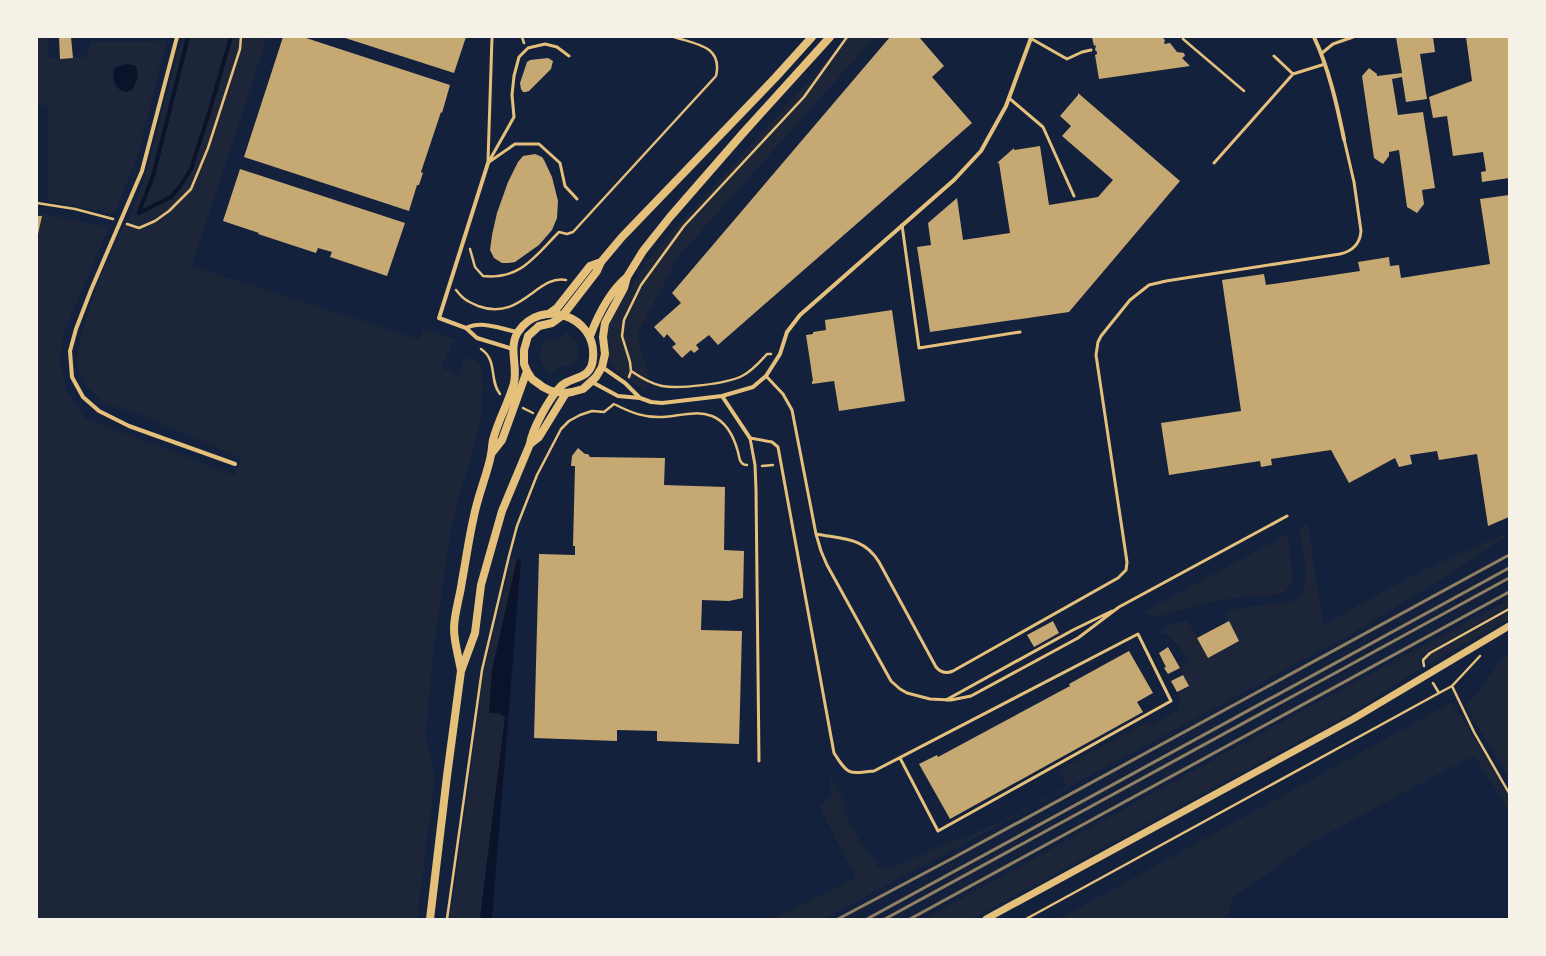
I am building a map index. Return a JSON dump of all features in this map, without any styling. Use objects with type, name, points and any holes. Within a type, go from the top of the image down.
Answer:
[{"type":"main road","points":[[627,277],[624,288],[605,324],[603,338],[605,354],[599,374],[592,382],[583,389],[566,393],[551,391],[532,379],[527,371],[523,354],[525,342],[534,330],[539,326],[552,323],[562,315],[597,271],[601,262],[622,237],[812,37]]},
{"type":"main road","points":[[590,336],[598,316],[617,286],[627,277],[643,252],[670,217],[830,37]]},
{"type":"main road","points":[[550,314],[557,308],[590,266],[601,262]]},
{"type":"main road","points":[[430,919],[461,671],[474,633],[482,585],[502,511],[530,444],[532,434],[556,391],[562,385],[584,375],[590,368],[593,361],[594,351],[590,336],[577,321],[562,315],[540,315],[531,320],[518,332],[515,340],[513,349],[515,374],[514,382],[493,440],[491,455],[474,516],[454,630],[461,671]]},
{"type":"main road","points":[[513,349],[523,354]]},
{"type":"main road","points":[[593,361],[602,367]]},
{"type":"main road","points":[[491,455],[502,440],[527,371]]},
{"type":"main road","points":[[530,444],[539,437],[566,393]]},
{"type":"street","points":[[177,37],[142,171],[76,329],[70,351],[72,377],[83,397],[99,411],[129,426],[234,464]]},
{"type":"street","points":[[592,382],[618,396],[640,398],[651,402],[662,403],[722,396],[753,387],[766,376],[780,354],[787,332],[800,315],[954,180],[981,151],[1006,106],[1031,37]]},
{"type":"street","points":[[1314,37],[1322,53],[1338,110],[1344,139]]},
{"type":"street","points":[[488,163],[439,318],[466,328],[477,338],[513,349]]},
{"type":"street","points":[[466,328],[474,324],[481,324],[502,330],[518,332]]},
{"type":"street","points":[[602,367],[625,383],[640,398]]},
{"type":"street","points":[[722,396],[750,438]]},
{"type":"street","points":[[986,919],[1353,719],[1509,626]]},
{"type":"lane","points":[[488,163],[492,37]]},
{"type":"lane","points":[[1031,37],[1068,59],[1082,52],[1091,50]]},
{"type":"lane","points":[[1322,53],[1334,44],[1353,37]]},
{"type":"lane","points":[[488,163],[514,117],[512,95],[514,76],[519,57],[528,48],[545,44],[557,47],[569,56]]},
{"type":"lane","points":[[1274,56],[1293,74]]},
{"type":"lane","points":[[1214,163],[1293,74],[1325,64]]},
{"type":"lane","points":[[1009,98],[1044,127],[1074,196]]},
{"type":"lane","points":[[816,534],[855,541],[869,548],[879,562],[936,667],[941,672],[945,673],[953,671],[1118,578],[1126,570],[1127,562],[1096,354],[1099,339],[1130,300],[1149,285],[1166,281],[1340,254],[1353,249],[1361,238],[1361,231],[1354,182],[1344,139]]},
{"type":"lane","points":[[488,163],[515,144],[539,144],[560,163],[566,186],[577,199]]},
{"type":"lane","points":[[902,225],[919,348],[1020,332]]},
{"type":"lane","points":[[766,376],[783,394],[792,410],[816,534],[827,565],[892,681],[900,689],[930,699],[944,701],[961,699],[990,686],[1078,638],[1119,607]]},
{"type":"lane","points":[[759,761],[755,466],[750,438],[772,442],[778,447],[834,753],[844,768],[854,773],[874,771],[1138,634],[1171,701],[938,832],[900,758]]},
{"type":"lane","points":[[944,701],[1073,630],[1119,607],[1287,516]]},
{"type":"path","points":[[37,203],[75,209],[121,221],[139,228],[155,221],[169,211],[191,188],[208,148],[240,49],[241,37]]},
{"type":"path","points":[[466,233],[475,266],[483,276],[494,277],[507,275],[527,265],[559,232],[567,234],[573,232],[716,76],[718,66],[715,55],[707,48],[674,37]]},
{"type":"path","points":[[625,383],[631,372],[630,362],[622,336],[624,320],[641,285],[684,226],[804,97],[847,37]]},
{"type":"path","points":[[1183,39],[1244,91]]},
{"type":"path","points":[[450,284],[464,300],[483,308],[496,310],[506,309],[521,302],[540,288],[553,281],[565,279],[575,285]]},
{"type":"path","points":[[631,372],[660,386],[677,387],[708,384],[742,376],[759,364],[767,354],[780,354]]},
{"type":"path","points":[[446,919],[482,670],[517,526],[537,475],[561,429],[569,421],[580,415],[592,411],[604,412],[614,404],[618,396]]},
{"type":"path","points":[[614,404],[634,414],[648,417],[663,417],[692,413],[704,414],[713,417],[729,430],[743,465],[755,466],[781,464]]},
{"type":"path","points":[[1026,919],[1452,686],[1484,652]]},
{"type":"path","points":[[1452,686],[1474,732],[1509,792]]},
{"type":"shaded area","points":[[37,37],[48,37],[48,58],[87,57],[91,42],[166,41],[137,157],[114,214],[48,201],[48,105],[37,105]],"holes":[[[126,64],[133,65],[130,91],[125,92],[114,72],[115,68]]]},
{"type":"shaded area","points":[[183,37],[267,37],[192,266],[419,339],[424,329],[455,339],[441,367],[457,376],[466,357],[473,358],[481,365],[483,388],[479,429],[456,508],[449,540],[432,661],[426,735],[435,775],[417,919],[37,919],[37,212],[109,227],[68,322],[61,349],[60,363],[67,391],[85,418],[234,475],[241,458],[145,417],[104,403],[84,383],[76,364],[81,337],[97,285],[120,233],[130,215],[146,173]]},
{"type":"shaded area","points":[[848,37],[875,37],[678,257],[637,334],[650,381],[644,389],[626,378],[612,365],[608,353],[608,333],[614,315],[645,263]]},
{"type":"shaded area","points":[[126,64],[136,66],[137,76],[133,88],[125,92],[120,90],[117,86],[113,75],[115,68]]},
{"type":"shaded area","points":[[567,332],[574,339],[578,347],[578,355],[573,364],[560,367],[551,374],[544,367],[540,359],[540,351],[545,342],[557,339]]},
{"type":"shaded area","points":[[1308,523],[1323,625],[1440,562],[1495,538],[1509,535],[1440,580],[1358,630],[857,901],[822,919],[773,919],[856,878],[819,806],[832,796],[828,771],[847,808],[843,810],[866,852],[869,850],[879,868],[888,865],[892,868],[958,838],[961,840],[1007,818],[1067,786],[1059,770],[1147,722],[1149,726],[1180,709],[1178,705],[1181,702],[1177,695],[1189,686],[1180,668],[1190,659],[1168,635],[1158,635],[1157,633],[1173,623],[1187,620],[1208,658],[1239,641],[1224,612],[1246,607],[1287,603],[1300,596],[1304,589],[1306,574],[1299,528]]},
{"type":"shaded area","points":[[1288,534],[1293,579],[1290,586],[1284,592],[1274,595],[1235,598],[1201,604],[1155,617],[1147,614],[1145,611]]},
{"type":"shaded area","points":[[512,557],[517,559],[492,671],[489,711],[490,713],[499,713],[505,717],[480,919],[450,919],[484,671]]},
{"type":"shaded area","points":[[517,559],[521,560],[492,919],[480,919],[505,717],[499,713],[490,713],[489,711],[492,671]]},
{"type":"shaded area","points":[[1509,600],[1509,606],[1421,656],[1418,660],[1422,668],[1349,714],[972,919],[924,919],[1337,692]]},
{"type":"shaded area","points":[[1509,611],[1509,619],[1427,665],[1426,659],[1430,654]]},
{"type":"shaded area","points":[[1506,654],[1509,659],[1509,778],[1465,705],[1476,694]]},
{"type":"shaded area","points":[[1452,702],[1509,795],[1509,811],[1475,756],[1438,774],[1312,842],[1232,898],[1226,919],[1059,919]]},
{"type":"building","points":[[59,37],[71,37],[73,58],[60,59]]},
{"type":"building","points":[[283,37],[303,37],[450,85],[442,113],[441,112],[421,172],[423,173],[419,185],[417,185],[409,211],[244,157]]},
{"type":"building","points":[[342,37],[466,37],[454,73]]},
{"type":"building","points":[[890,37],[919,37],[944,66],[932,77],[972,123],[718,345],[709,335],[696,345],[699,349],[694,353],[691,350],[682,358],[672,347],[676,344],[667,334],[664,338],[654,327],[681,303],[672,293]]},
{"type":"building","points":[[1092,37],[1162,37],[1165,40],[1164,44],[1170,43],[1177,52],[1184,53],[1185,56],[1182,58],[1190,66],[1099,79],[1095,55],[1097,54],[1095,50],[1096,45],[1094,46]]},
{"type":"building","points":[[1396,37],[1433,37],[1435,52],[1420,54],[1427,99],[1406,102],[1402,77],[1392,79],[1398,115],[1423,112],[1435,188],[1422,190],[1424,204],[1417,213],[1407,207],[1399,150],[1389,152],[1389,156],[1383,164],[1374,158],[1362,76],[1369,68],[1377,74],[1377,76],[1402,73]]},
{"type":"building","points":[[1466,37],[1509,37],[1509,178],[1482,182],[1481,172],[1486,171],[1483,152],[1453,156],[1447,116],[1433,118],[1429,97],[1472,81]]},
{"type":"building","points":[[548,58],[553,61],[551,69],[529,91],[523,92],[520,83],[527,62],[530,60]]},
{"type":"building","points":[[1078,93],[1180,181],[1069,312],[930,332],[917,247],[931,245],[928,223],[957,198],[963,240],[1010,233],[999,163],[997,163],[1014,148],[1014,150],[1040,146],[1049,205],[1098,197],[1113,180],[1062,136],[1071,126],[1060,116],[1078,95]]},
{"type":"building","points":[[535,154],[542,157],[552,177],[558,201],[557,218],[552,230],[539,245],[515,262],[502,263],[494,258],[490,250],[497,213],[508,182],[518,162],[523,156]]},
{"type":"building","points":[[240,169],[405,223],[387,276],[330,257],[332,252],[318,248],[316,253],[223,221]]},
{"type":"building","points":[[1509,195],[1509,517],[1488,526],[1477,454],[1439,460],[1437,451],[1410,455],[1412,464],[1399,467],[1395,458],[1349,483],[1331,450],[1271,459],[1272,465],[1261,467],[1260,461],[1169,475],[1161,423],[1241,411],[1222,280],[1264,274],[1266,285],[1360,271],[1358,262],[1389,257],[1390,266],[1399,265],[1401,278],[1490,264],[1480,199]]},
{"type":"building","points":[[37,216],[42,216],[38,234],[37,233]]},
{"type":"building","points":[[892,310],[905,401],[839,411],[834,381],[812,384],[813,381],[806,335],[813,334],[813,332],[826,330],[825,320]]},
{"type":"building","points":[[578,448],[590,457],[665,458],[664,485],[725,487],[724,550],[744,551],[743,598],[729,601],[702,600],[701,630],[742,631],[739,744],[657,741],[657,731],[617,730],[617,741],[534,738],[539,554],[575,555],[575,546],[573,546],[575,466],[571,466],[572,456]]},
{"type":"building","points":[[1053,621],[1059,633],[1034,647],[1027,635]]},
{"type":"building","points":[[1229,621],[1239,641],[1208,658],[1197,638]]},
{"type":"building","points":[[1168,647],[1180,668],[1168,674],[1164,668],[1166,667],[1159,653]]},
{"type":"building","points":[[1129,651],[1153,693],[1137,702],[1143,712],[950,819],[919,764],[937,755],[938,757],[1070,686],[1069,684]]},
{"type":"building","points":[[1183,675],[1189,686],[1177,692],[1171,681]]},
{"type":"waterway","points":[[139,212],[153,176],[188,37]]},
{"type":"waterway","points":[[139,213],[171,197],[191,169],[231,37]]},
{"type":"railway","points":[[838,919],[953,858],[1509,555]]},
{"type":"railway","points":[[867,919],[1509,568]]},
{"type":"railway","points":[[885,919],[1509,578]]},
{"type":"railway","points":[[910,919],[1509,592]]}]
